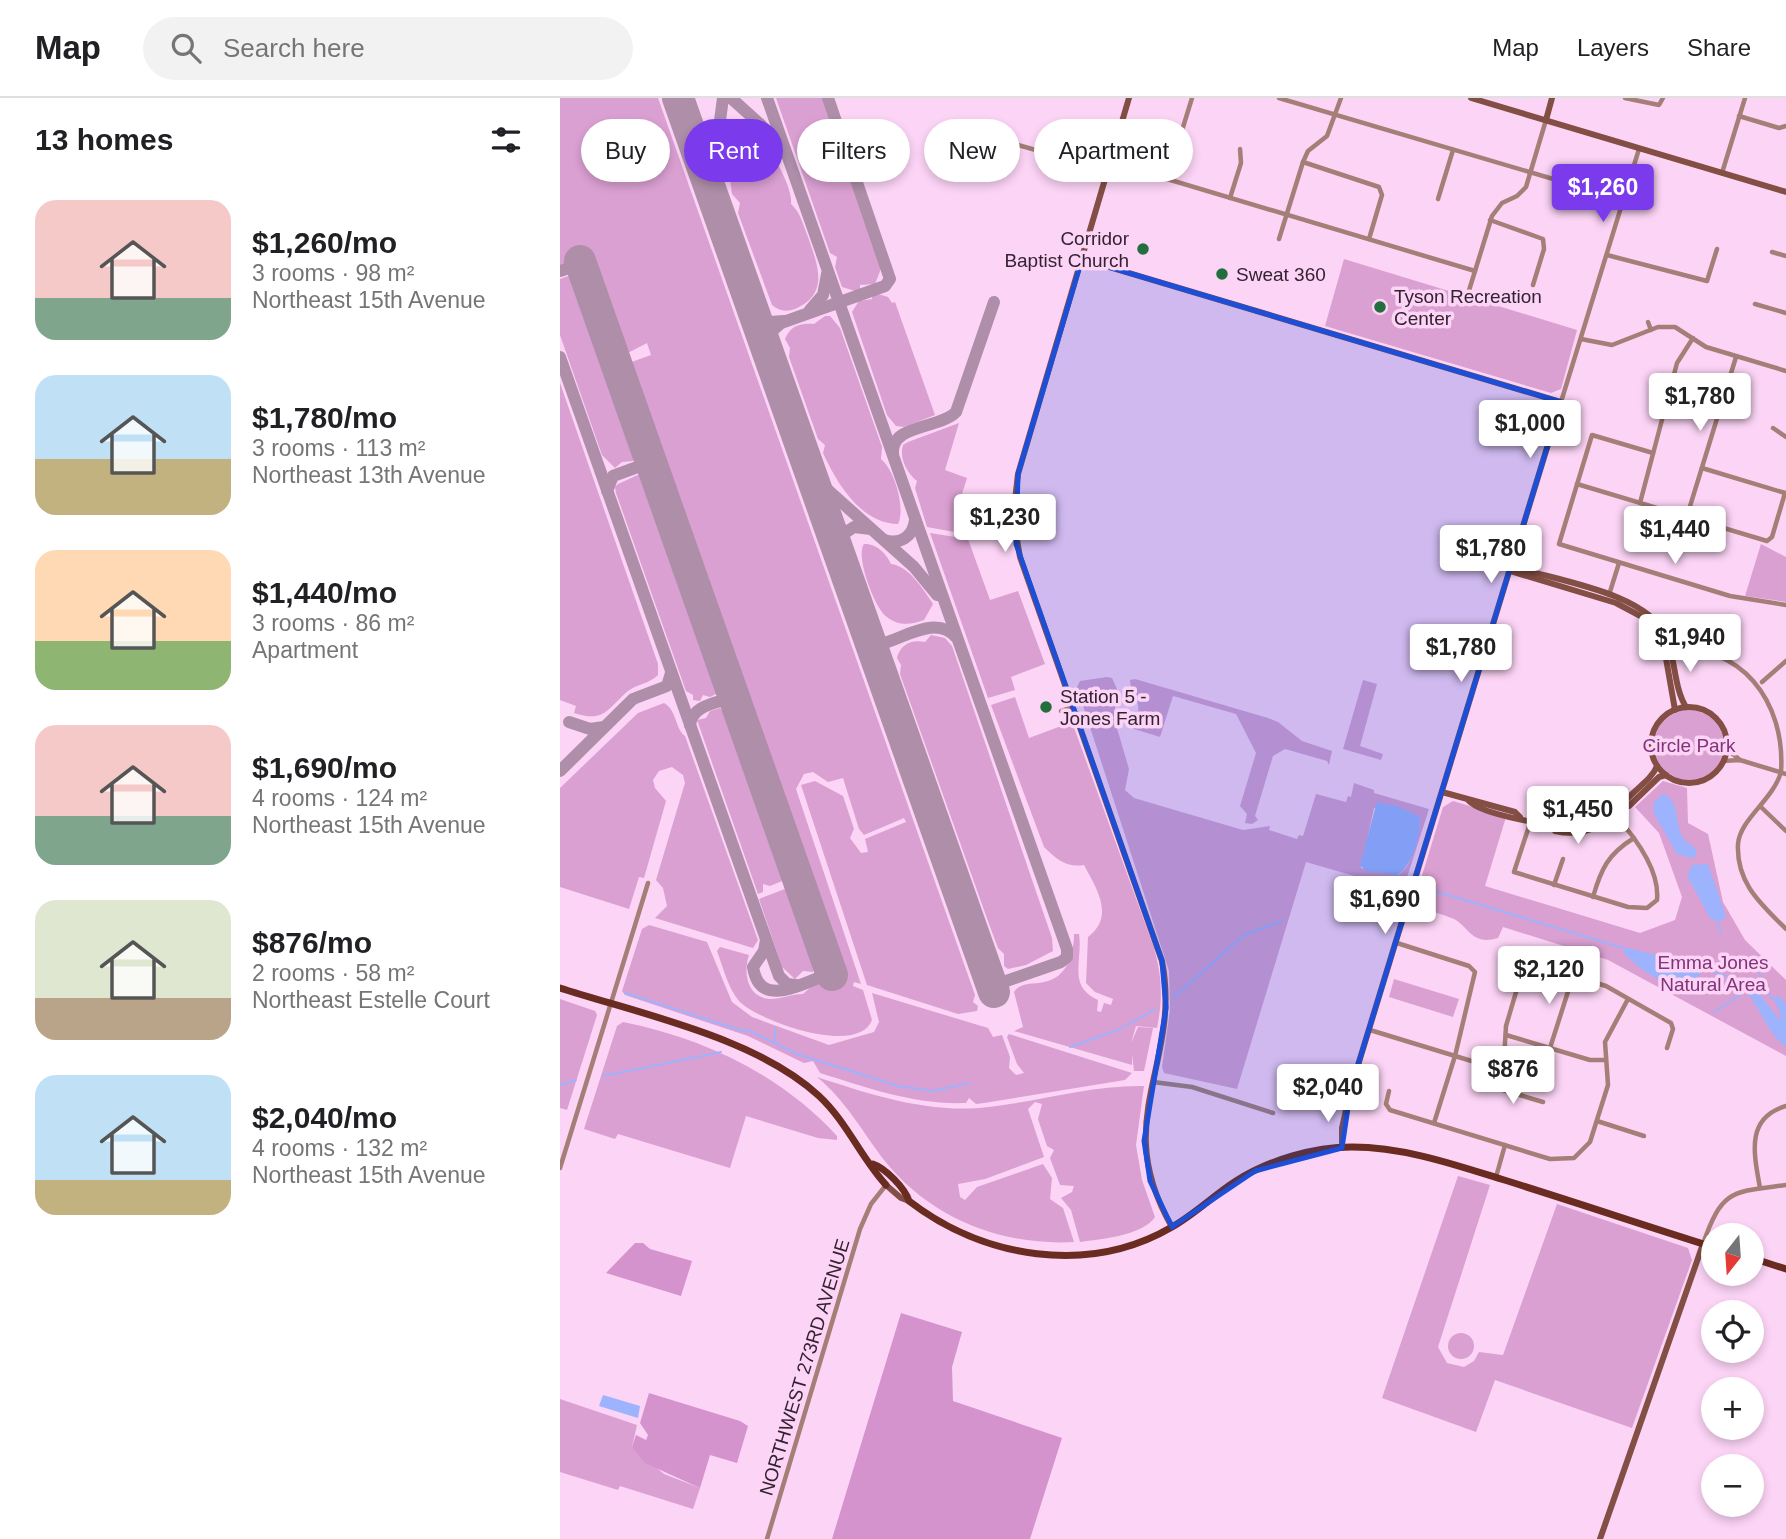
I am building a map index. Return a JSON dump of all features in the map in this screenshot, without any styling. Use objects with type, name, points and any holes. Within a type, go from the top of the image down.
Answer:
[{"type":"main road","points":[[560,988],[728,1042],[776,1064],[827,1104],[886,1185]]},
{"type":"main road","points":[[873,1164],[880,1167],[906,1194],[909,1201],[962,1234],[995,1246],[1030,1253],[1096,1253],[1139,1242],[1172,1227],[1237,1181],[1265,1167],[1297,1156],[1342,1148],[1409,1153],[1495,1177],[1701,1243]]},
{"type":"main road","points":[[1764,1262],[1786,1269]]},
{"type":"street","points":[[1123,119],[1129,98]]},
{"type":"street","points":[[1186,119],[1192,98]]},
{"type":"street","points":[[1279,98],[1624,200]]},
{"type":"street","points":[[1279,239],[1303,162],[1308,151],[1327,136],[1340,98]]},
{"type":"street","points":[[1471,98],[1786,192]]},
{"type":"street","points":[[1467,297],[1490,220],[1498,206],[1523,190],[1552,98]]},
{"type":"street","points":[[1626,98],[1654,106],[1659,105],[1663,98]]},
{"type":"street","points":[[1722,173],[1745,98]]},
{"type":"street","points":[[1739,116],[1779,128],[1786,126]]},
{"type":"street","points":[[1230,198],[1241,163],[1240,149]]},
{"type":"street","points":[[1342,1148],[1345,1113],[1639,149]]},
{"type":"street","points":[[1438,199],[1453,150]]},
{"type":"street","points":[[1303,162],[1379,187],[1382,195],[1369,239]]},
{"type":"street","points":[[1104,182],[1018,474],[1013,507],[1020,557],[1162,961],[1166,1008],[1144,1126],[1145,1155],[1155,1193],[1172,1227]]},
{"type":"street","points":[[1177,182],[1475,271]]},
{"type":"street","points":[[1490,220],[1543,239],[1544,249],[1533,285]]},
{"type":"street","points":[[1607,255],[1707,281],[1717,249]]},
{"type":"street","points":[[1772,252],[1786,256]]},
{"type":"street","points":[[1082,259],[1562,402]]},
{"type":"street","points":[[1755,304],[1786,313]]},
{"type":"street","points":[[1648,322],[1651,330]]},
{"type":"street","points":[[1581,338],[1612,345],[1651,330],[1675,327],[1706,347],[1786,371]]},
{"type":"street","points":[[1640,503],[1677,363],[1693,338]]},
{"type":"street","points":[[1687,516],[1736,357]]},
{"type":"street","points":[[1773,428],[1786,437]]},
{"type":"street","points":[[1653,453],[1592,435],[1559,544],[1730,596],[1786,605]]},
{"type":"street","points":[[1577,484],[1770,540],[1785,494],[1702,468]]},
{"type":"street","points":[[1609,595],[1619,563]]},
{"type":"street","points":[[1511,568],[1609,595],[1632,603],[1652,617],[1662,628],[1686,707]]},
{"type":"street","points":[[1511,568],[1631,608],[1653,624],[1668,651],[1675,710]]},
{"type":"street","points":[[1668,651],[1703,650],[1743,665],[1762,682],[1776,703],[1784,727],[1784,773],[1762,808],[1742,830],[1739,856],[1747,888],[1786,929]]},
{"type":"street","points":[[1762,682],[1786,661]]},
{"type":"street","points":[[1061,711],[1072,707]]},
{"type":"street","points":[[1686,707],[1703,710],[1718,720],[1726,736],[1727,750],[1723,761],[1713,774],[1698,782],[1681,782],[1666,775],[1657,766],[1652,754],[1652,736],[1660,720],[1675,710],[1686,707]]},
{"type":"street","points":[[1727,750],[1740,760]]},
{"type":"street","points":[[1723,761],[1740,760],[1784,773]]},
{"type":"street","points":[[1442,792],[1515,811],[1520,817],[1552,826],[1555,831],[1579,833],[1600,827],[1615,815],[1657,766]]},
{"type":"street","points":[[1623,807],[1629,806],[1659,778],[1666,775]]},
{"type":"street","points":[[1762,808],[1786,831]]},
{"type":"street","points":[[1531,820],[1514,872],[1637,909],[1647,908],[1657,901],[1657,889],[1634,838],[1615,815]]},
{"type":"street","points":[[1593,897],[1602,867],[1608,857],[1634,838]]},
{"type":"street","points":[[1555,885],[1563,859]]},
{"type":"street","points":[[560,1168],[648,883]]},
{"type":"street","points":[[1397,943],[1474,970],[1455,1056],[1434,1123]]},
{"type":"street","points":[[1520,962],[1522,972],[1506,1035],[1498,1085],[1503,1090],[1543,1102]]},
{"type":"street","points":[[1550,1048],[1573,976],[1599,983],[1673,1026],[1667,1048]]},
{"type":"street","points":[[1389,1091],[1386,1101],[1388,1109],[1550,1158],[1567,1160],[1585,1150],[1597,1121],[1608,1085],[1608,1032],[1628,999]]},
{"type":"street","points":[[1370,1030],[1501,1070]]},
{"type":"street","points":[[1506,1035],[1590,1060],[1606,1060]]},
{"type":"street","points":[[1152,1082],[1192,1087],[1273,1113]]},
{"type":"street","points":[[1760,1188],[1754,1136],[1765,1117],[1786,1106]]},
{"type":"street","points":[[1597,1121],[1644,1136]]},
{"type":"street","points":[[1495,1177],[1505,1145]]},
{"type":"street","points":[[886,1185],[901,1198],[909,1201]]},
{"type":"street","name":"NORTHWEST 273RD AVENUE","points":[[767,1539],[860,1229],[871,1204],[886,1185]]},
{"type":"street","points":[[1710,1223],[1720,1204],[1742,1191],[1786,1185]]},
{"type":"street","points":[[1600,1539],[1701,1250]]},
{"type":"highlighted area","points":[[1082,259],[1561,402],[1351,1088],[1342,1148],[1255,1171],[1172,1227],[1150,1181],[1144,1141],[1166,1008],[1162,961],[1016,544],[1018,474]]},
{"type":"green space","points":[[560,98],[658,98],[665,119],[581,119],[581,182],[670,182],[670,132],[684,172],[684,182],[688,182],[975,995],[973,1002],[978,1006],[977,1011],[958,1014],[867,985],[801,785],[815,781],[843,796],[854,829],[850,838],[861,853],[868,852],[865,839],[906,822],[904,818],[864,835],[859,829],[843,778],[828,782],[813,772],[804,774],[796,789],[861,984],[854,982],[853,986],[863,990],[872,1020],[863,1031],[829,1036],[786,1026],[766,1018],[735,996],[717,951],[720,947],[749,955],[747,977],[752,989],[762,998],[774,999],[803,994],[813,985],[842,975],[626,364],[651,355],[647,343],[624,355],[588,256],[560,265]]},
{"type":"green space","points":[[776,98],[824,98],[831,119],[797,119],[797,158]]},
{"type":"green space","points":[[783,174],[791,204],[801,219],[817,267],[817,286],[807,302],[790,310],[781,310],[772,305],[738,213],[740,203],[732,194],[730,182],[783,182]]},
{"type":"green space","points":[[805,182],[853,182],[882,266],[875,284],[860,285],[860,289],[855,291],[842,287],[835,267],[837,257],[830,253]]},
{"type":"green space","points":[[1344,259],[1577,330],[1561,389],[1551,393],[1325,326]]},
{"type":"green space","points":[[571,275],[635,444],[633,461],[622,462],[615,468],[602,455],[560,335],[560,279]]},
{"type":"green space","points":[[878,294],[888,297],[892,303],[895,302],[935,415],[904,427],[896,426],[887,415],[852,312],[859,301],[872,299],[872,296]]},
{"type":"green space","points":[[825,316],[830,316],[840,328],[882,447],[881,459],[894,480],[901,508],[898,524],[885,522],[862,510],[843,489],[823,453],[825,445],[818,439],[789,357],[790,348],[785,339],[790,331],[801,325],[814,324]]},
{"type":"green space","points":[[560,383],[658,664],[658,675],[628,691],[605,713],[593,716],[574,713],[576,706],[560,700]]},
{"type":"green space","points":[[959,423],[945,470],[967,478],[958,507],[966,534],[927,527],[915,488],[917,481],[907,470],[902,455],[903,445],[908,442]]},
{"type":"green space","points":[[640,474],[643,484],[648,487],[717,681],[714,686],[718,693],[710,697],[703,695],[700,701],[693,700],[693,695],[686,691],[616,493],[615,487],[618,484]]},
{"type":"green space","points":[[930,533],[968,539],[990,600],[1018,591],[1045,664],[1011,677],[1015,690],[988,698]]},
{"type":"green space","points":[[864,544],[873,545],[880,550],[891,564],[904,569],[920,585],[933,604],[924,620],[909,624],[900,623],[891,620],[882,612],[872,594],[864,570]]},
{"type":"green space","points":[[1761,544],[1786,557],[1786,602],[1745,596]]},
{"type":"green space","points":[[931,635],[945,638],[952,646],[1052,938],[1053,951],[1026,965],[1008,969],[1004,966],[1004,954],[998,948],[989,924],[900,674],[901,665],[897,658],[901,649],[911,642],[925,642]]},
{"type":"green space","points":[[1112,678],[1117,689],[1114,718],[1129,769],[1125,790],[1134,798],[1243,830],[1270,826],[1269,830],[1297,839],[1299,835],[1303,836],[1316,794],[1346,802],[1348,796],[1351,797],[1354,783],[1374,790],[1374,793],[1429,809],[1403,890],[1306,862],[1237,1089],[1164,1073],[1162,1067],[1170,1010],[1169,971],[1077,687],[1080,681]],"holes":[[[1374,808],[1420,822],[1411,859],[1398,875],[1361,868]]]},
{"type":"green space","points":[[1135,679],[1278,722],[1302,741],[1332,751],[1329,765],[1327,761],[1285,749],[1273,756],[1255,816],[1258,820],[1252,824],[1245,823],[1247,814],[1240,806],[1256,753],[1236,714],[1173,696],[1160,737],[1134,729],[1138,705],[1130,680]]},
{"type":"green space","points":[[1363,680],[1377,684],[1360,746],[1383,754],[1381,760],[1343,749]]},
{"type":"green space","points":[[1015,697],[1029,738],[1072,722],[1154,948],[1161,988],[1157,1028],[1136,1026],[1131,1043],[1138,1027],[1153,1028],[1144,1071],[1134,1071],[1132,1054],[1132,1065],[1014,1031],[1023,1027],[1014,992],[1024,985],[1052,980],[1058,976],[1071,957],[1074,934],[1079,934],[1078,972],[1083,988],[1098,1000],[1097,1011],[1101,1012],[1104,1003],[1111,1005],[1113,999],[1095,992],[1086,983],[1088,937],[1101,921],[1098,893],[1084,865],[1062,862],[1044,847],[991,705]]},
{"type":"green space","points":[[664,703],[671,710],[685,736],[758,940],[753,948],[655,918],[667,906],[663,888],[656,880],[685,783],[683,775],[672,767],[659,771],[653,780],[655,788],[666,801],[644,878],[639,877],[629,909],[560,887],[560,788],[638,713]]},
{"type":"green space","points":[[720,708],[732,722],[787,879],[770,886],[763,884],[763,892],[758,894],[697,720],[706,718],[710,711]]},
{"type":"green space","name":"Circle Park","points":[[1696,710],[1709,716],[1718,725],[1722,731],[1722,759],[1714,770],[1703,778],[1682,780],[1664,770],[1656,759],[1654,738],[1664,720],[1675,712]]},
{"type":"green space","name":"Emma Jones Natural Area","points":[[1663,781],[1687,788],[1688,823],[1708,834],[1723,902],[1745,940],[1786,980],[1786,1056],[1608,960],[1503,927],[1498,938],[1482,940],[1454,919],[1416,906],[1419,896],[1416,895],[1443,807],[1453,801],[1506,817],[1485,886],[1640,933],[1675,920],[1682,897],[1659,833],[1635,807]]},
{"type":"green space","points":[[790,887],[815,955],[813,972],[803,971],[795,979],[782,967],[759,899]]},
{"type":"green space","points":[[649,925],[707,942],[732,1002],[752,1017],[829,1045],[874,1032],[879,1022],[872,993],[988,1028],[993,1037],[1002,1035],[1010,1057],[1009,1068],[1016,1075],[1024,1073],[1017,1064],[1007,1037],[1009,1034],[1132,1073],[1125,1080],[976,1104],[969,1098],[966,1103],[947,1103],[910,1098],[820,1073],[813,1061],[804,1063],[748,1036],[625,995],[622,991],[642,929]]},
{"type":"green space","points":[[1394,979],[1459,999],[1453,1017],[1389,997]]},
{"type":"green space","points":[[560,999],[595,1011],[597,1015],[567,1110],[560,1108]]},
{"type":"green space","points":[[623,1022],[683,1038],[739,1062],[766,1077],[815,1114],[837,1136],[837,1140],[818,1138],[746,1116],[730,1168],[618,1134],[615,1139],[584,1129],[617,1026]]},
{"type":"green space","points":[[817,1077],[896,1100],[958,1109],[1000,1106],[1102,1088],[1144,1086],[1136,1145],[1142,1180],[1155,1217],[1131,1232],[1080,1242],[1071,1210],[1061,1198],[1072,1192],[1074,1186],[1060,1185],[1050,1158],[1054,1150],[1047,1146],[1038,1119],[1042,1104],[1035,1102],[1028,1109],[1044,1157],[985,1179],[958,1184],[960,1197],[965,1200],[977,1187],[1043,1164],[1052,1178],[1050,1199],[1063,1208],[1074,1242],[1020,1239],[969,1224],[923,1198],[902,1180],[845,1106]]},
{"type":"green space","points":[[1458,1176],[1490,1185],[1438,1347],[1447,1363],[1464,1367],[1474,1361],[1479,1352],[1503,1355],[1557,1204],[1688,1248],[1692,1260],[1632,1428],[1495,1380],[1476,1432],[1382,1398]]},
{"type":"green space","points":[[1461,1333],[1470,1337],[1474,1346],[1470,1355],[1461,1359],[1452,1355],[1448,1346],[1452,1337]]},
{"type":"green space","points":[[560,1399],[637,1425],[632,1447],[664,1474],[700,1488],[693,1509],[620,1486],[618,1490],[560,1472]]},
{"type":"shaded area","points":[[635,1243],[643,1243],[650,1249],[692,1261],[681,1296],[606,1273]]},
{"type":"shaded area","points":[[901,1313],[962,1332],[952,1367],[953,1401],[1062,1438],[1030,1539],[832,1539]]},
{"type":"shaded area","points":[[649,1393],[740,1421],[748,1426],[737,1463],[710,1455],[700,1488],[645,1463],[632,1447],[636,1435],[646,1440],[648,1435],[640,1423]]},
{"type":"water","points":[[1663,794],[1669,797],[1675,807],[1684,839],[1697,850],[1694,859],[1677,854],[1653,812],[1654,802]]},
{"type":"water","points":[[1377,802],[1397,806],[1420,817],[1417,841],[1411,857],[1403,871],[1397,875],[1366,871],[1360,865]]},
{"type":"water","points":[[1708,864],[1726,917],[1719,922],[1710,918],[1687,876],[1692,865]]},
{"type":"water","points":[[1624,947],[1700,966],[1702,971],[1694,980],[1684,984],[1662,981],[1640,968],[1624,953]]},
{"type":"water","points":[[1732,979],[1758,992],[1779,1019],[1781,1017],[1774,998],[1779,996],[1786,1004],[1786,1047],[1772,1033],[1750,996]]},
{"type":"water","points":[[603,1395],[640,1406],[638,1418],[599,1406]]},
{"type":"waterway","points":[[1395,873],[1402,882]]},
{"type":"waterway","points":[[1355,897],[1384,893],[1388,884],[1402,882]]},
{"type":"waterway","points":[[1425,888],[1623,948]]},
{"type":"waterway","points":[[1173,998],[1244,935],[1282,921]]},
{"type":"waterway","points":[[1717,922],[1721,933]]},
{"type":"waterway","points":[[1701,968],[1732,978]]},
{"type":"waterway","points":[[1759,969],[1762,986],[1774,1000]]},
{"type":"waterway","points":[[1714,1012],[1746,991]]},
{"type":"waterway","points":[[625,993],[743,1031],[748,1030],[797,1054],[898,1086],[934,1091],[969,1083]]},
{"type":"waterway","points":[[1070,1047],[1118,1030],[1155,1009]]},
{"type":"waterway","points":[[775,1029],[775,1041]]},
{"type":"waterway","points":[[603,1076],[721,1052]]},
{"type":"waterway","points":[[560,1085],[576,1080]]},
{"type":"taxiway","points":[[711,189],[723,98]]},
{"type":"taxiway","points":[[731,98],[754,119]]},
{"type":"taxiway","points":[[767,98],[1067,949],[1067,957],[1061,962],[992,986]]},
{"type":"taxiway","points":[[766,347],[772,331],[781,323],[885,286],[890,279],[828,98]]},
{"type":"taxiway","points":[[560,271],[581,264]]},
{"type":"taxiway","points":[[810,310],[823,295],[827,274]]},
{"type":"taxiway","points":[[893,454],[894,444],[899,437],[917,428],[939,422],[956,412],[994,302]]},
{"type":"taxiway","points":[[755,314],[770,322],[784,321]]},
{"type":"taxiway","points":[[560,357],[779,976],[787,984],[796,985]]},
{"type":"taxiway","points":[[607,491],[613,476],[651,462]]},
{"type":"taxiway","points":[[811,475],[914,567],[937,595]]},
{"type":"taxiway","points":[[884,540],[905,538],[912,531],[915,520]]},
{"type":"taxiway","points":[[834,540],[854,527],[871,529]]},
{"type":"taxiway","points":[[868,637],[881,644],[920,630],[940,628],[957,638]]},
{"type":"taxiway","points":[[560,771],[633,699],[667,686],[671,673]]},
{"type":"taxiway","points":[[690,725],[695,713],[700,709],[733,697]]},
{"type":"taxiway","points":[[569,722],[590,729],[604,727]]},
{"type":"taxiway","points":[[766,940],[764,951],[753,967],[757,980],[764,988],[784,990],[831,973]]},
{"type":"runway","points":[[678,98],[994,992]]},
{"type":"runway","points":[[580,261],[832,975]]},
{"type":"place","name":"Corridor Baptist Church","points":[[1143,249]]},
{"type":"place","name":"Sweat 360","points":[[1222,274]]},
{"type":"place","name":"Tyson Recreation Center","points":[[1380,307]]},
{"type":"place","name":"Station 5 - Jones Farm","points":[[1046,707]]}]
